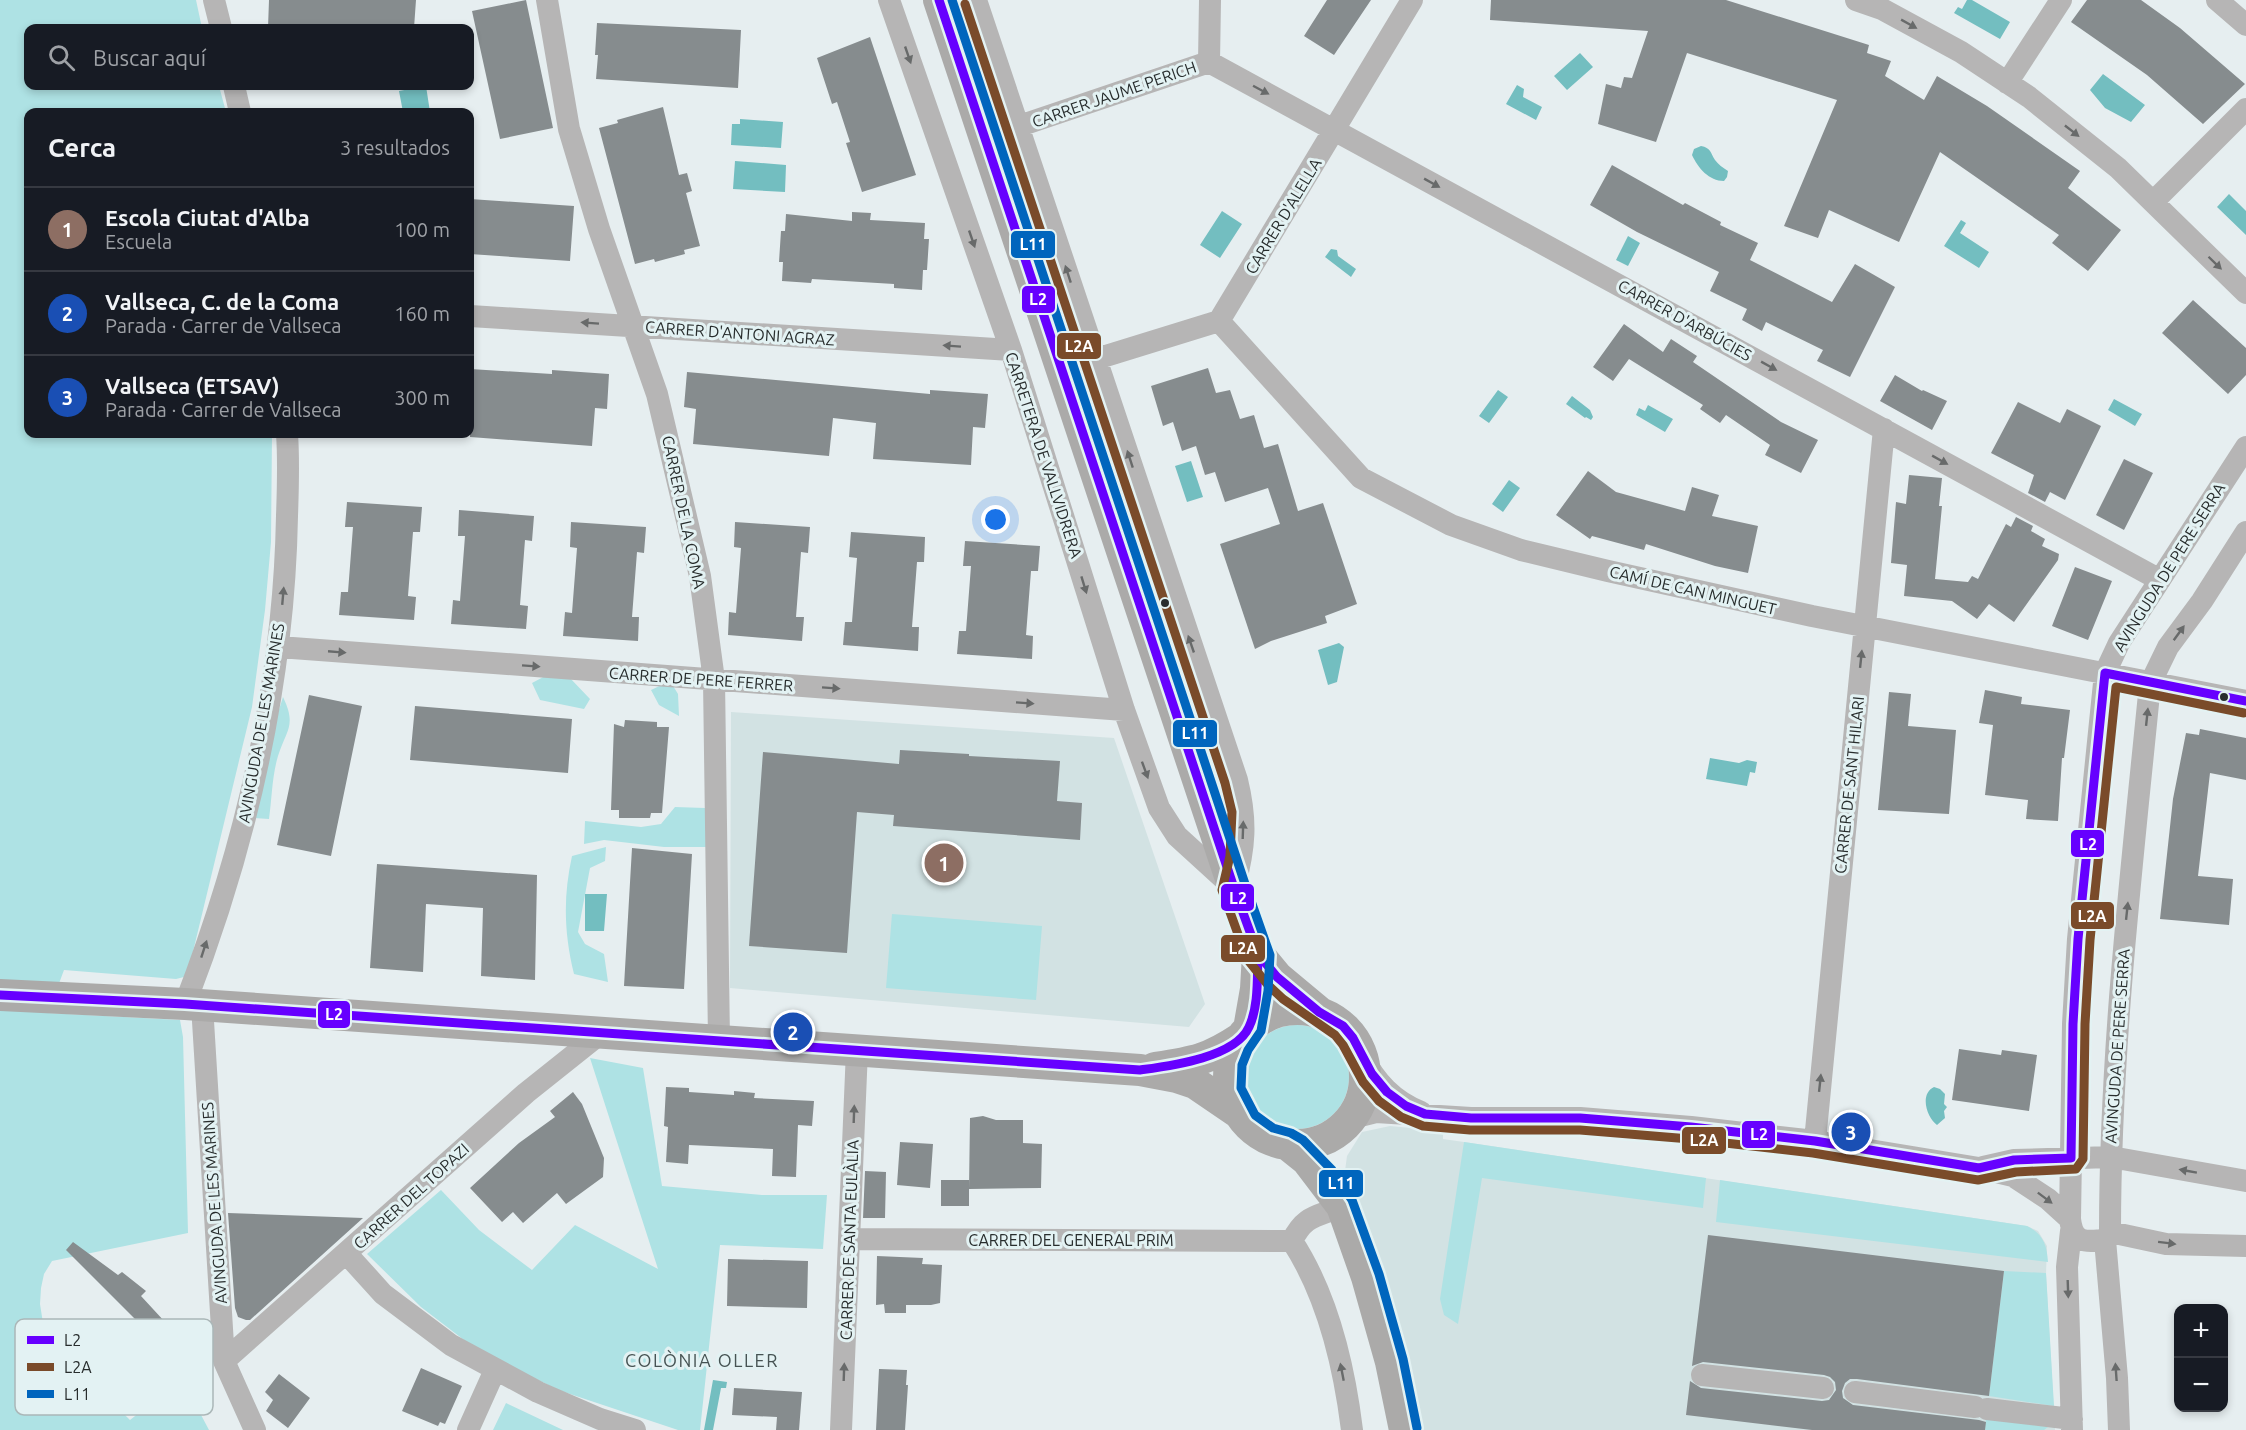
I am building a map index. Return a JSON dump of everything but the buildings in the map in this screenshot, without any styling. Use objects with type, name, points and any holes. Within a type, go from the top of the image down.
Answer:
[{"type":"main road","name":"CARRETERA DE VALLVIDRERA","points":[[939,0],[1234,888],[1258,954],[1277,978],[1319,1012]]},
{"type":"main road","name":"CARRETERA DE VALLVIDRERA","points":[[1245,1033],[1256,989],[1258,954]]},
{"type":"main road","points":[[0,995],[193,1005],[1140,1070],[1195,1083],[1239,1113]]},
{"type":"main road","points":[[1140,1070],[1196,1062],[1218,1053],[1264,1017],[1277,1012],[1304,1009],[1319,1012],[1343,1026],[1353,1038],[1362,1056],[1366,1077],[1365,1089],[1356,1112],[1348,1122],[1317,1143],[1287,1144],[1268,1139],[1246,1124],[1229,1090],[1230,1063],[1245,1033]]},
{"type":"main road","points":[[1342,1206],[1339,1152],[1348,1122]]},
{"type":"main road","points":[[1287,1144],[1307,1160],[1323,1178],[1342,1206],[1370,1288],[1405,1430]]},
{"type":"street","points":[[214,0],[220,24]]},
{"type":"street","name":"CARRER DE LA COMA","points":[[547,0],[569,129],[599,230],[657,394],[700,576],[714,680],[719,1041]]},
{"type":"street","name":"CARRETERA DE VALLVIDRERA","points":[[889,0],[1011,350],[1124,710],[1159,808],[1177,836],[1234,888]]},
{"type":"street","points":[[976,0],[1237,780],[1244,811],[1242,858],[1234,888]]},
{"type":"street","points":[[1209,62],[1210,0]]},
{"type":"street","name":"CARRER D'ALELLA","points":[[1220,321],[1412,0]]},
{"type":"street","points":[[1856,0],[1882,9],[1951,46],[2028,97],[2118,168],[2246,293]]},
{"type":"street","points":[[2007,83],[2061,0]]},
{"type":"street","points":[[2217,0],[2246,25]]},
{"type":"street","name":"CARRER JAUME PERICH","points":[[1018,126],[1209,62]]},
{"type":"street","name":"CARRER D'ARBÚCIES","points":[[1209,62],[2160,580]]},
{"type":"street","points":[[235,90],[239,108]]},
{"type":"street","points":[[2153,202],[2246,109]]},
{"type":"street","name":"CARRER D'ANTONI AGRAZ","points":[[474,316],[1011,350]]},
{"type":"street","points":[[1096,359],[1220,321]]},
{"type":"street","name":"CAMÍ DE CAN MINGUET","points":[[1220,321],[1361,478],[1451,525],[1521,550],[1543,555],[1864,626],[2105,673],[2150,684],[2246,701]]},
{"type":"street","name":"CARRER DE SANT HILARI","points":[[1815,1141],[1884,429]]},
{"type":"street","name":"AVINGUDA DE LES MARINES","points":[[255,1430],[224,1361],[193,1005],[249,804],[279,646],[286,551],[287,438]]},
{"type":"street","name":"AVINGUDA DE PERE SERRA","points":[[2071,1225],[2073,1024],[2078,939],[2105,673],[2119,644],[2246,447]]},
{"type":"street","name":"AVINGUDA DE PERE SERRA","points":[[2108,1236],[2112,1097],[2124,943],[2150,684],[2168,647],[2202,601],[2246,532]]},
{"type":"street","name":"CARRER DE PERE FERRER","points":[[279,646],[1124,710]]},
{"type":"street","name":"CARRER DEL TOPAZI","points":[[224,1361],[526,1094],[600,1034]]},
{"type":"street","name":"CARRER DE SANTA EULÀLIA","points":[[841,1430],[857,1050]]},
{"type":"street","points":[[1362,1056],[1372,1074],[1387,1092],[1406,1106],[1425,1114]]},
{"type":"street","points":[[1348,1122],[1376,1112],[1472,1118],[1580,1118],[1691,1127],[1815,1141],[2013,1176],[2048,1199],[2071,1225],[2079,1239],[2088,1241],[2108,1236],[2166,1244],[2246,1246]]},
{"type":"street","points":[[1978,1168],[2014,1160],[2070,1169],[2111,1157],[2246,1181]]},
{"type":"street","points":[[1342,1206],[1313,1217],[1299,1226],[1292,1240],[1305,1260],[1333,1331],[1352,1430]]},
{"type":"street","points":[[1855,1392],[1981,1408],[2072,1425],[2067,1267],[2071,1225]]},
{"type":"street","points":[[2108,1236],[2119,1430]]},
{"type":"street","name":"CARRER DEL GENERAL PRIM","points":[[849,1239],[1292,1240]]},
{"type":"street","points":[[346,1253],[383,1294],[451,1345],[538,1392],[600,1419],[635,1430]]},
{"type":"street","points":[[468,1430],[495,1370]]},
{"type":"street","points":[[1693,1374],[1823,1389]]},
{"type":"shaded area","points":[[0,0],[196,0],[201,24],[24,24],[24,90],[220,90],[225,108],[24,108],[24,438],[272,438],[271,542],[265,610],[252,707],[190,964],[184,977],[176,979],[64,970],[48,1013],[180,1020],[183,1037],[188,1233],[52,1261],[44,1274],[41,1288],[42,1319],[15,1319],[15,1415],[125,1415],[130,1420],[136,1415],[201,1415],[209,1430],[0,1430]]},
{"type":"shaded area","points":[[1967,0],[1972,0],[2010,22],[2000,39],[1954,13],[1958,7],[1962,9]]},
{"type":"shaded area","points":[[1580,53],[1593,67],[1567,90],[1554,76]]},
{"type":"shaded area","points":[[2103,74],[2145,105],[2131,122],[2105,108],[2090,90]]},
{"type":"shaded area","points":[[1517,85],[1524,89],[1523,97],[1542,107],[1536,120],[1506,104]]},
{"type":"shaded area","points":[[427,90],[429,108],[402,108],[399,91]]},
{"type":"shaded area","points":[[740,119],[783,122],[781,148],[731,145],[732,124],[740,124]]},
{"type":"shaded area","points":[[1701,146],[1709,149],[1716,161],[1728,171],[1724,181],[1714,179],[1697,165],[1692,155],[1694,149]]},
{"type":"shaded area","points":[[735,161],[786,165],[785,192],[733,189]]},
{"type":"shaded area","points":[[2229,194],[2246,211],[2246,235],[2217,207]]},
{"type":"shaded area","points":[[1222,211],[1242,224],[1220,258],[1200,245]]},
{"type":"shaded area","points":[[1961,220],[1966,223],[1960,233],[1989,252],[1979,268],[1944,246]]},
{"type":"shaded area","points":[[1628,236],[1640,243],[1628,266],[1616,260]]},
{"type":"shaded area","points":[[1331,249],[1337,250],[1338,256],[1356,269],[1351,277],[1325,257]]},
{"type":"shaded area","points":[[1498,390],[1508,397],[1489,423],[1479,416]]},
{"type":"shaded area","points":[[1572,396],[1590,410],[1593,417],[1591,420],[1566,404]]},
{"type":"shaded area","points":[[2114,399],[2142,414],[2135,426],[2108,410]]},
{"type":"shaded area","points":[[1648,405],[1673,419],[1665,432],[1636,415],[1639,408],[1645,411]]},
{"type":"shaded area","points":[[1191,461],[1203,497],[1187,502],[1175,466]]},
{"type":"shaded area","points":[[1509,480],[1520,488],[1503,512],[1492,504]]},
{"type":"shaded area","points":[[1339,643],[1344,647],[1337,682],[1328,685],[1318,650]]},
{"type":"shaded area","points":[[549,674],[569,677],[590,699],[584,709],[540,700],[532,683]]},
{"type":"shaded area","points":[[670,681],[678,694],[679,716],[659,705],[651,690]]},
{"type":"shaded area","points":[[283,697],[290,722],[276,764],[269,819],[253,818],[272,732]]},
{"type":"shaded area","points":[[731,712],[1114,738],[1205,1004],[1189,1027],[730,988]]},
{"type":"shaded area","points":[[1710,758],[1739,763],[1747,760],[1757,762],[1755,773],[1750,772],[1747,786],[1706,779]]},
{"type":"shaded area","points":[[675,807],[705,808],[711,847],[664,847],[604,840],[584,844],[585,821],[641,827],[661,824]]},
{"type":"shaded area","points":[[606,847],[605,861],[590,868],[578,932],[585,944],[604,954],[608,982],[574,974],[568,944],[566,915],[567,886],[572,856]]},
{"type":"shaded area","points":[[585,894],[607,894],[604,931],[585,931]]},
{"type":"shaded area","points":[[892,914],[1042,926],[1036,1000],[886,988]]},
{"type":"shaded area","points":[[1297,1025],[1317,1029],[1334,1040],[1345,1057],[1349,1077],[1345,1097],[1334,1114],[1317,1125],[1297,1129],[1277,1125],[1260,1114],[1249,1097],[1245,1077],[1249,1057],[1260,1040],[1277,1029]]},
{"type":"shaded area","points":[[590,1058],[643,1068],[662,1186],[762,1195],[827,1195],[823,1249],[720,1245],[700,1430],[678,1430],[561,1391],[481,1353],[421,1307],[367,1254],[441,1190],[479,1230],[532,1270],[575,1225],[658,1269]]},
{"type":"shaded area","points":[[1934,1087],[1945,1094],[1944,1104],[1947,1107],[1944,1111],[1945,1118],[1937,1125],[1930,1117],[1926,1106],[1929,1090]]},
{"type":"shaded area","points":[[1390,1126],[1443,1131],[1443,1139],[2027,1226],[2038,1231],[2047,1246],[2046,1274],[2055,1430],[1416,1430],[1347,1189],[1345,1171],[1347,1156],[1362,1132]]},
{"type":"shaded area","points":[[1464,1142],[1706,1178],[1703,1208],[1482,1178],[1458,1324],[1444,1315],[1440,1299]]},
{"type":"shaded area","points":[[1720,1180],[2027,1226],[2043,1241],[2047,1250],[2048,1262],[1716,1222]]},
{"type":"shaded area","points":[[2004,1271],[2046,1273],[2054,1406],[1989,1396]]},
{"type":"shaded area","points":[[713,1380],[727,1382],[726,1388],[721,1388],[713,1430],[704,1430]]},
{"type":"shaded area","points":[[506,1403],[563,1430],[493,1430]]},
{"type":"shaded area","points":[[1986,1418],[2048,1427],[2044,1430],[1985,1430]]},
{"type":"transit line","name":"L2","points":[[939,0],[1234,888],[1258,954],[1277,977],[1319,1012],[1343,1026],[1353,1038],[1372,1074],[1387,1092],[1406,1106],[1425,1114],[1471,1118],[1580,1118],[1691,1127],[1815,1141],[1979,1168],[2014,1160],[2071,1158],[2073,1024],[2078,939],[2105,673],[2246,701]]},
{"type":"transit line","name":"L11","points":[[952,0],[1270,955],[1268,991],[1261,1031],[1248,1050],[1242,1065],[1241,1088],[1255,1115],[1273,1128],[1291,1133],[1303,1140],[1332,1170],[1352,1200],[1379,1274],[1403,1359],[1417,1428]]},
{"type":"transit line","name":"L2A","points":[[965,4],[1225,783],[1232,812],[1230,856],[1222,890],[1247,959],[1283,999],[1335,1035],[1363,1082],[1379,1101],[1401,1117],[1423,1126],[1470,1130],[1580,1130],[1690,1139],[1813,1153],[1978,1180],[2016,1172],[2076,1169],[2083,1159],[2085,1024],[2090,940],[2116,687],[2244,713]]},
{"type":"transit line","name":"L2","points":[[0,995],[185,1004],[1140,1070],[1200,1059],[1230,1046],[1241,1038],[1249,1027],[1254,1010],[1258,954]]},
{"type":"place","name":"Escola Ciutat d'Alba","points":[[944,863]]},
{"type":"place","name":"Vallseca, C. de la Coma","points":[[793,1032]]},
{"type":"place","name":"Vallseca (ETSAV)","points":[[1851,1132]]},
{"type":"district","name":"COLÒNIA OLLER","points":[[702,1360]]}]
